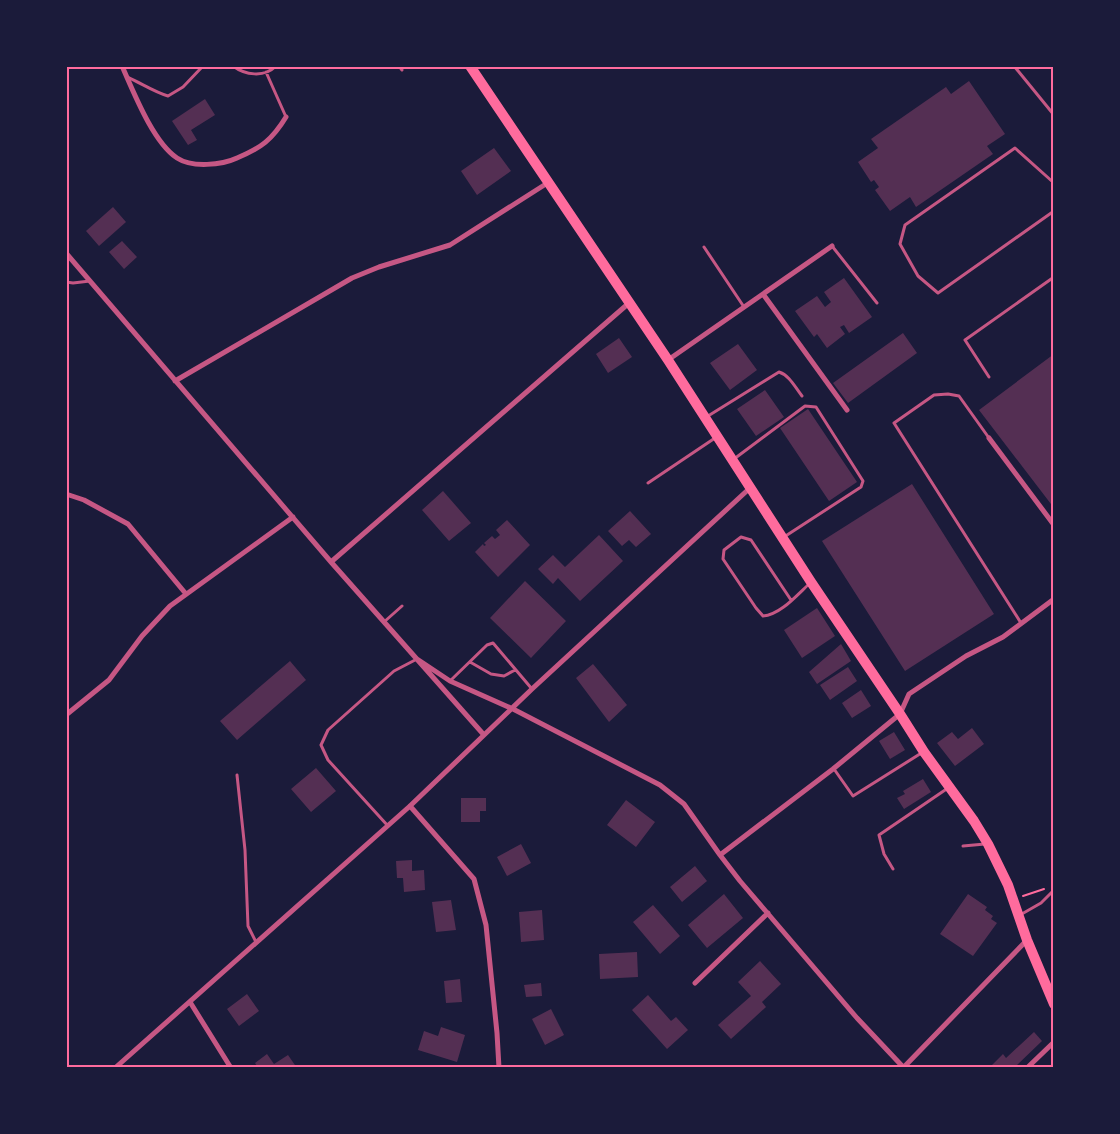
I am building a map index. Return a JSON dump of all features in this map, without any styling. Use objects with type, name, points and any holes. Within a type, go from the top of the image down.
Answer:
[{"type":"main road","points":[[470,66],[550,182],[734,459],[811,582],[924,752],[974,821],[988,844],[1013,899],[1027,940],[1054,1004]]},
{"type":"street","points":[[122,66],[151,126],[165,146],[178,158],[192,162],[227,163],[263,145],[276,133],[286,117]]},
{"type":"street","points":[[175,381],[352,278],[450,245],[550,182]]},
{"type":"street","points":[[668,360],[832,246]]},
{"type":"street","points":[[66,253],[331,562],[484,735]]},
{"type":"street","points":[[763,294],[848,410]]},
{"type":"street","points":[[331,562],[629,303]]},
{"type":"street","points":[[989,438],[1054,525]]},
{"type":"street","points":[[115,1068],[410,806],[532,689],[751,487]]},
{"type":"street","points":[[66,494],[84,500],[128,524],[186,594]]},
{"type":"street","points":[[66,715],[108,680],[142,636],[170,606],[293,517]]},
{"type":"street","points":[[720,855],[900,714],[910,694],[966,656],[1003,637],[1054,599]]},
{"type":"street","points":[[417,659],[450,681],[513,709],[660,785],[684,804],[720,855],[768,913],[857,1018],[904,1067],[1027,940]]},
{"type":"street","points":[[410,806],[474,879],[486,925],[499,1068]]},
{"type":"street","points":[[695,983],[768,913]]},
{"type":"street","points":[[190,1002],[231,1068]]},
{"type":"street","points":[[1027,1068],[1054,1042]]},
{"type":"lane","points":[[127,77],[168,96],[183,87],[203,66]]},
{"type":"lane","points":[[233,66],[251,74],[271,71],[276,66]]},
{"type":"lane","points":[[399,66],[402,70]]},
{"type":"lane","points":[[1014,66],[1054,115]]},
{"type":"lane","points":[[266,72],[286,117]]},
{"type":"lane","points":[[1054,183],[1015,148],[905,224],[900,244],[918,276],[938,292],[1054,210]]},
{"type":"lane","points":[[832,246],[876,303]]},
{"type":"lane","points":[[704,247],[744,306]]},
{"type":"lane","points":[[989,377],[966,340],[1054,277]]},
{"type":"lane","points":[[66,282],[91,281]]},
{"type":"lane","points":[[705,418],[779,372],[789,378],[802,396]]},
{"type":"lane","points":[[989,438],[959,396],[948,394],[934,395],[894,423],[1021,623]]},
{"type":"lane","points":[[734,459],[805,406],[816,407],[863,481],[862,487],[784,538]]},
{"type":"lane","points":[[648,483],[718,436]]},
{"type":"lane","points":[[791,600],[750,540],[742,537],[736,539],[724,550],[723,559],[763,616],[769,616],[791,600],[811,582]]},
{"type":"lane","points":[[384,622],[402,606]]},
{"type":"lane","points":[[450,681],[486,645],[492,643],[532,689]]},
{"type":"lane","points":[[388,826],[328,760],[321,745],[328,730],[340,719],[394,671],[417,659]]},
{"type":"lane","points":[[470,662],[491,674],[504,676],[515,670]]},
{"type":"lane","points":[[833,768],[852,796],[924,752]]},
{"type":"lane","points":[[237,775],[245,850],[248,926],[257,943]]},
{"type":"lane","points":[[893,869],[884,854],[879,835],[949,787]]},
{"type":"lane","points":[[963,846],[988,844]]},
{"type":"lane","points":[[1019,916],[1041,903],[1054,890]]},
{"type":"path","points":[[1013,899],[1046,888]]},
{"type":"building","points":[[969,81],[1005,134],[987,146],[993,154],[916,207],[910,197],[890,211],[875,190],[879,187],[874,180],[871,182],[858,162],[878,148],[871,139],[946,87],[951,94]]},
{"type":"building","points":[[205,99],[215,115],[191,130],[197,140],[188,145],[172,121]]},
{"type":"building","points":[[494,148],[511,171],[477,195],[461,171]]},
{"type":"building","points":[[113,207],[126,222],[99,246],[86,231]]},
{"type":"building","points":[[122,241],[137,257],[124,269],[109,252]]},
{"type":"building","points":[[844,278],[872,317],[849,333],[844,325],[840,327],[845,334],[827,348],[817,334],[814,337],[795,311],[817,296],[825,307],[831,302],[824,292]]},
{"type":"building","points":[[903,333],[917,353],[848,403],[833,383]]},
{"type":"building","points":[[619,338],[632,357],[608,373],[596,354]]},
{"type":"building","points":[[738,344],[757,370],[730,390],[710,363]]},
{"type":"building","points":[[1054,354],[1054,508],[979,410]]},
{"type":"building","points":[[765,390],[784,417],[756,436],[737,409]]},
{"type":"building","points":[[808,409],[857,482],[829,501],[780,428]]},
{"type":"building","points":[[912,484],[994,614],[905,671],[822,541]]},
{"type":"building","points":[[443,491],[471,523],[449,541],[422,510]]},
{"type":"building","points":[[630,511],[651,534],[636,547],[629,540],[622,546],[608,531]]},
{"type":"building","points":[[507,520],[530,545],[498,577],[475,552],[483,544],[484,546],[486,545],[484,543],[492,536],[495,539],[500,535],[496,530]]},
{"type":"building","points":[[599,535],[623,561],[580,601],[558,578],[553,584],[538,569],[553,555],[565,567]]},
{"type":"building","points":[[525,581],[566,621],[531,658],[490,618]]},
{"type":"building","points":[[817,608],[835,636],[802,658],[784,630]]},
{"type":"building","points":[[841,644],[851,661],[817,684],[809,672]]},
{"type":"building","points":[[290,661],[306,680],[237,740],[220,721]]},
{"type":"building","points":[[593,664],[627,705],[609,722],[576,678]]},
{"type":"building","points":[[848,667],[857,681],[830,700],[820,685]]},
{"type":"building","points":[[861,690],[871,706],[852,718],[842,703]]},
{"type":"building","points":[[972,728],[984,744],[955,766],[937,743],[952,732],[958,739]]},
{"type":"building","points":[[894,732],[905,750],[890,759],[879,741]]},
{"type":"building","points":[[316,768],[336,791],[311,812],[291,789]]},
{"type":"building","points":[[923,779],[931,792],[904,809],[897,798],[905,794],[903,791]]},
{"type":"building","points":[[461,798],[486,798],[486,811],[480,811],[480,822],[461,822]]},
{"type":"building","points":[[626,800],[655,822],[636,847],[607,825]]},
{"type":"building","points":[[521,844],[531,863],[507,876],[497,857]]},
{"type":"building","points":[[412,860],[412,871],[424,870],[425,890],[404,892],[403,878],[397,878],[396,861]]},
{"type":"building","points":[[695,866],[707,881],[682,902],[670,887]]},
{"type":"building","points":[[724,894],[743,918],[707,948],[688,925]]},
{"type":"building","points":[[968,894],[987,907],[985,910],[993,916],[991,919],[997,923],[973,956],[940,934]]},
{"type":"building","points":[[451,900],[456,930],[436,932],[432,902]]},
{"type":"building","points":[[653,905],[680,936],[660,954],[633,922]]},
{"type":"building","points":[[542,910],[544,940],[521,942],[519,912]]},
{"type":"building","points":[[637,952],[638,977],[600,979],[599,954]]},
{"type":"building","points":[[760,961],[781,984],[762,1002],[766,1007],[731,1039],[718,1025],[751,996],[738,982]]},
{"type":"building","points":[[460,979],[462,1002],[446,1003],[444,981]]},
{"type":"building","points":[[541,983],[542,996],[526,997],[524,985]]},
{"type":"building","points":[[247,994],[259,1011],[239,1026],[227,1009]]},
{"type":"building","points":[[648,995],[671,1021],[676,1017],[688,1030],[667,1049],[632,1010]]},
{"type":"building","points":[[551,1009],[564,1035],[545,1045],[532,1019]]},
{"type":"building","points":[[441,1027],[465,1035],[457,1062],[418,1050],[424,1031],[438,1036]]},
{"type":"building","points":[[1034,1032],[1042,1041],[1014,1068],[989,1068],[1003,1054],[1006,1058]]},
{"type":"building","points":[[267,1054],[274,1064],[288,1055],[297,1068],[258,1068],[255,1063]]}]
